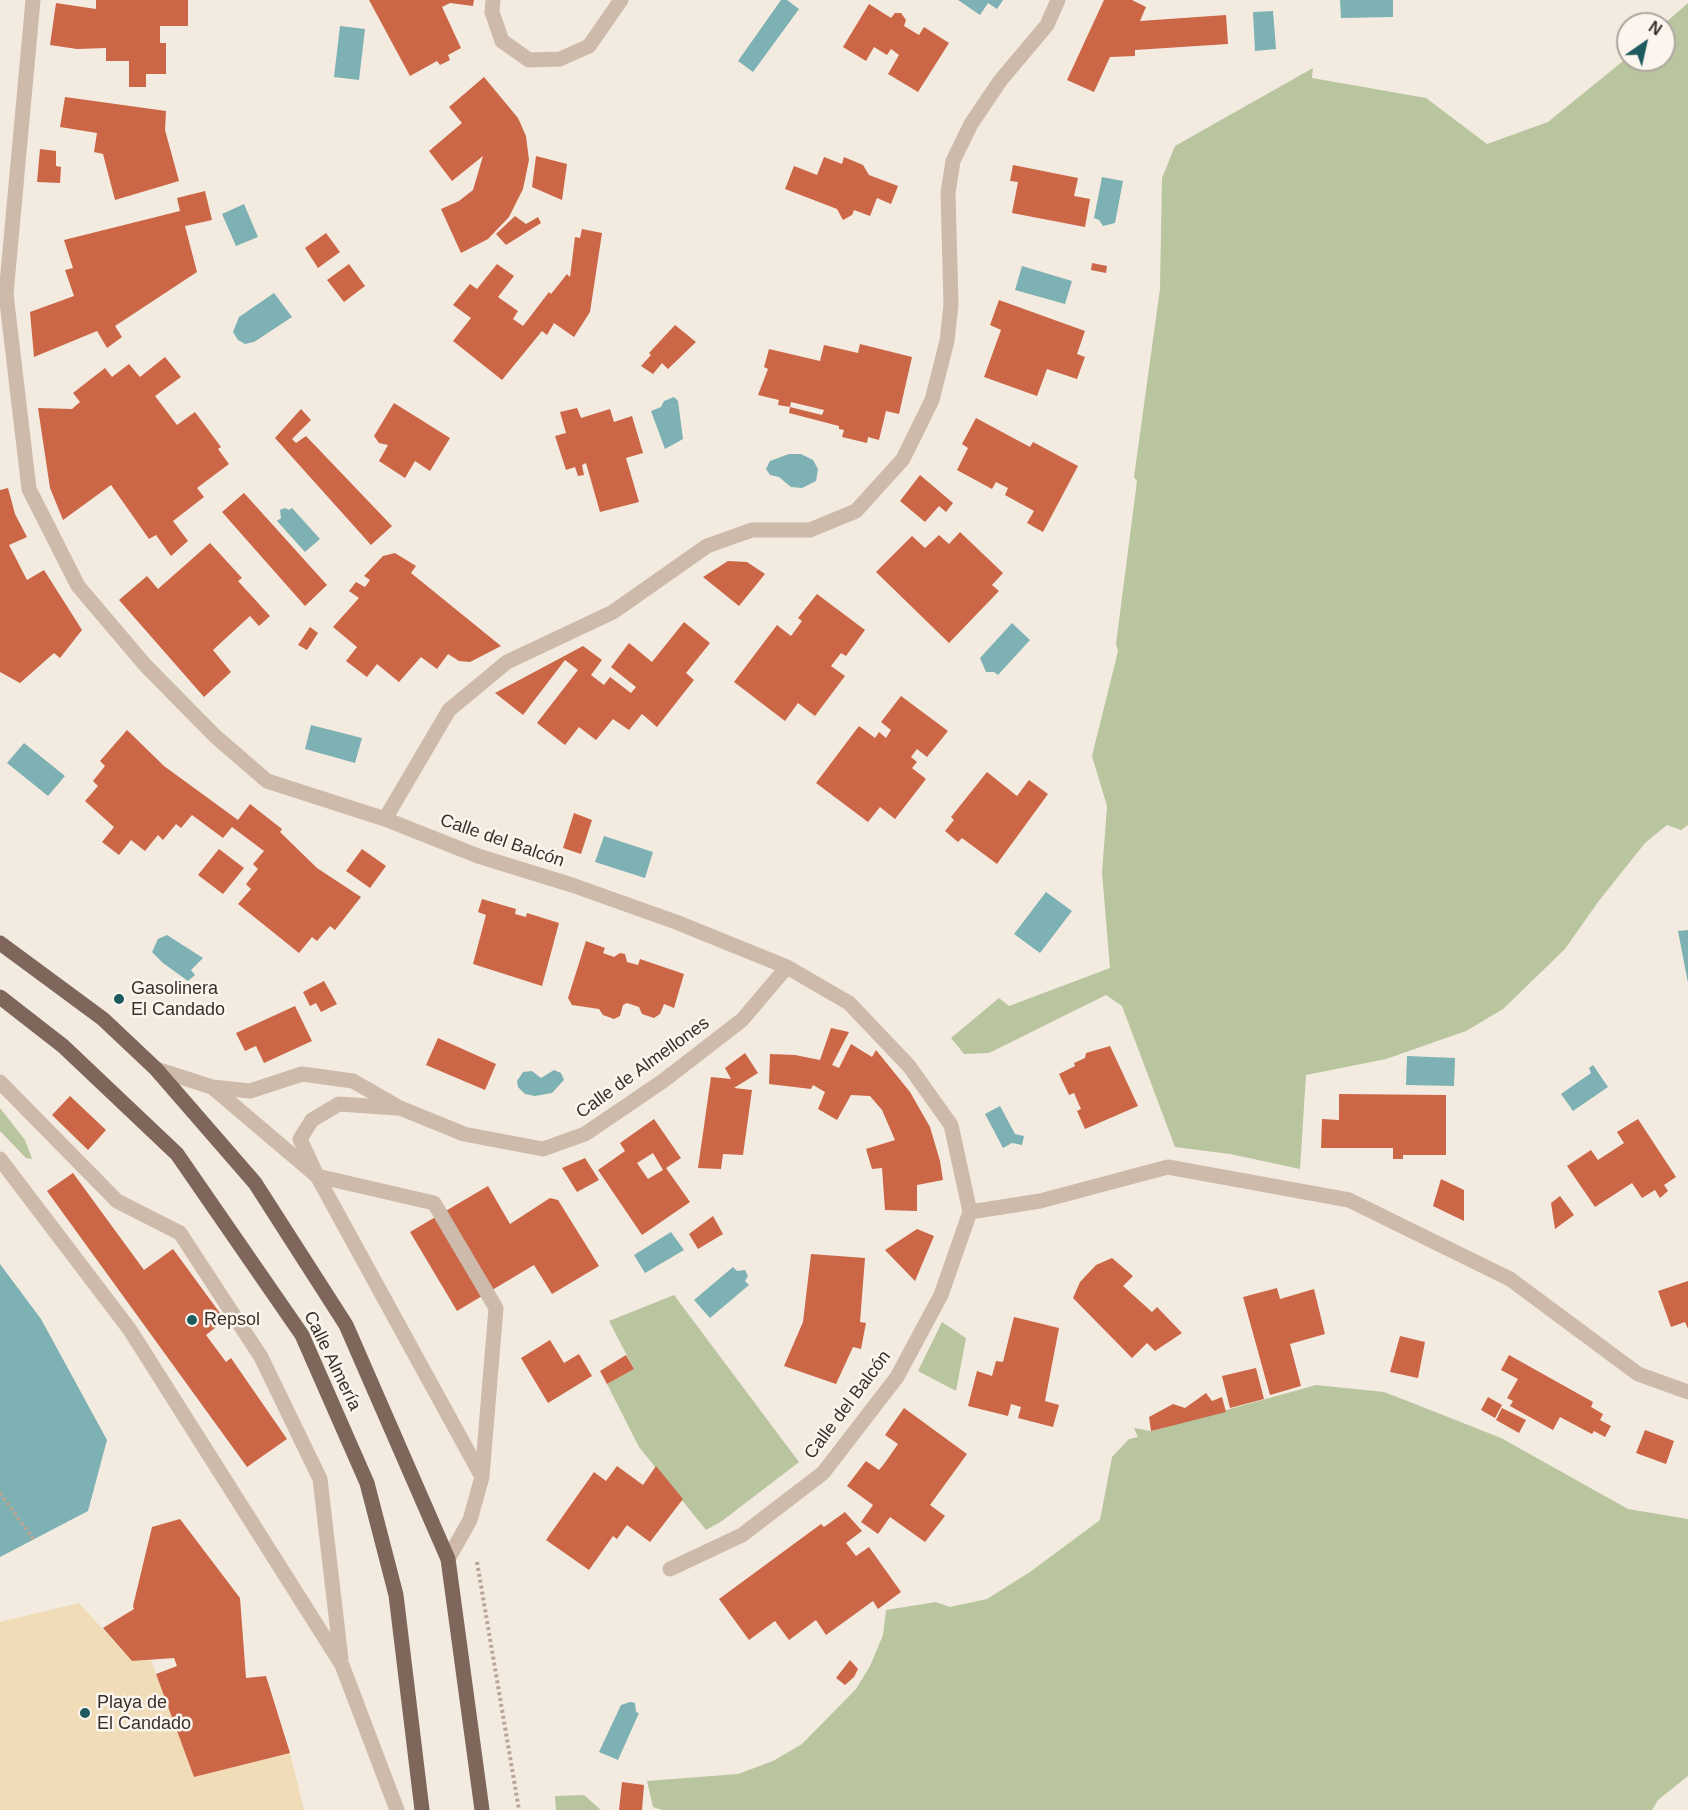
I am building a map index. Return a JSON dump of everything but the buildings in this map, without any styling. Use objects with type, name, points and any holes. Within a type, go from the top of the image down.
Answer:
[{"type":"main road","name":"Calle Almería","points":[[0,943],[103,1019],[156,1069],[255,1183],[346,1325],[448,1559],[482,1810]]},
{"type":"main road","name":"Calle Almería","points":[[0,997],[63,1046],[177,1154],[302,1335],[368,1483],[393,1584],[422,1810]]},
{"type":"street","name":"Calle del Balcón","points":[[33,0],[6,294],[29,489],[78,586],[147,666],[215,736],[267,781],[385,819],[478,856],[572,885],[676,922],[787,967],[849,1002],[909,1066],[951,1125],[970,1212],[941,1295],[897,1377],[823,1473],[742,1535],[670,1569]]},
{"type":"street","points":[[493,0],[492,12],[502,41],[529,60],[560,59],[590,46],[621,0]]},
{"type":"street","points":[[385,819],[449,710],[507,662],[613,612],[707,546],[752,530],[810,530],[856,511],[903,459],[932,400],[947,340],[951,304],[948,193],[953,161],[977,116],[1000,81],[1047,25],[1058,0]]},
{"type":"street","name":"Calle de Almellones","points":[[156,1069],[212,1087],[250,1092],[302,1074],[353,1081],[399,1108],[464,1134],[543,1149],[585,1134],[663,1081],[742,1020],[787,967]]},
{"type":"street","points":[[0,1082],[117,1200],[180,1233],[261,1357],[320,1479],[342,1665]]},
{"type":"street","points":[[212,1087],[317,1176],[434,1203],[496,1308],[482,1478],[471,1520],[448,1559]]},
{"type":"street","points":[[399,1108],[339,1104],[312,1120],[300,1139],[317,1176],[482,1478]]},
{"type":"street","points":[[0,1159],[130,1330],[234,1490],[342,1665],[397,1810]]},
{"type":"street","points":[[970,1212],[1040,1201],[1168,1167],[1349,1200],[1510,1279],[1638,1374],[1686,1391]]},
{"type":"path","points":[[0,1493],[34,1540]]},
{"type":"path","points":[[471,1520],[519,1810]]},
{"type":"green space","points":[[1688,3],[1688,825],[1681,830],[1667,825],[1645,843],[1598,902],[1565,949],[1503,1009],[1466,1031],[1386,1059],[1306,1075],[1300,1169],[1230,1154],[1175,1147],[1122,1006],[1106,995],[989,1053],[964,1054],[951,1038],[999,998],[1009,1006],[1110,968],[1102,873],[1107,806],[1092,756],[1118,651],[1116,644],[1137,481],[1134,477],[1160,289],[1162,178],[1175,146],[1313,68],[1312,78],[1426,98],[1487,144],[1548,122],[1616,67],[1616,72],[1676,72],[1676,14]]},
{"type":"green space","points":[[0,1108],[25,1140],[32,1159],[26,1158],[0,1131]]},
{"type":"green space","points":[[674,1295],[799,1462],[722,1521],[706,1530],[639,1447],[607,1384],[634,1369],[609,1321]]},
{"type":"green space","points":[[942,1322],[966,1338],[956,1391],[918,1371]]},
{"type":"green space","points":[[1316,1385],[1384,1392],[1501,1438],[1628,1509],[1688,1519],[1688,1776],[1658,1800],[1652,1810],[662,1810],[653,1807],[647,1781],[738,1774],[773,1761],[802,1744],[856,1689],[870,1666],[883,1635],[886,1610],[936,1602],[950,1607],[987,1599],[1030,1572],[1100,1520],[1112,1457],[1129,1439],[1138,1437],[1134,1428],[1151,1431]]},
{"type":"green space","points":[[584,1795],[601,1810],[556,1810],[555,1796]]},
{"type":"sand","name":"Playa de El Candado","points":[[79,1603],[132,1661],[151,1660],[194,1777],[290,1753],[304,1810],[0,1810],[0,1622]]},
{"type":"water","points":[[781,0],[787,0],[799,9],[753,72],[738,61]]},
{"type":"water","points":[[958,0],[1003,0],[997,9],[988,3],[980,15]]},
{"type":"water","points":[[1340,0],[1393,0],[1393,17],[1341,18]]},
{"type":"water","points":[[1273,11],[1276,49],[1255,51],[1253,12]]},
{"type":"water","points":[[340,26],[365,29],[359,80],[334,77]]},
{"type":"water","points":[[1102,177],[1123,181],[1115,223],[1103,226],[1099,220],[1094,218]]},
{"type":"water","points":[[244,204],[258,237],[236,246],[222,214]]},
{"type":"water","points":[[1022,266],[1072,281],[1065,304],[1015,290]]},
{"type":"water","points":[[274,293],[292,317],[254,342],[245,344],[238,340],[233,332],[239,317]]},
{"type":"water","points":[[674,397],[678,401],[683,439],[665,449],[651,411]]},
{"type":"water","points":[[789,454],[801,454],[813,460],[818,469],[816,481],[802,488],[791,487],[779,477],[770,475],[766,469],[770,461]]},
{"type":"water","points":[[285,508],[289,510],[292,508],[320,539],[305,552],[277,521],[281,518],[280,510]]},
{"type":"water","points":[[1012,623],[1030,640],[998,675],[994,672],[986,672],[980,658]]},
{"type":"water","points":[[311,725],[362,738],[355,763],[305,749]]},
{"type":"water","points":[[24,743],[65,776],[48,796],[7,763]]},
{"type":"water","points":[[604,836],[653,852],[645,878],[595,862]]},
{"type":"water","points":[[1046,892],[1072,911],[1040,953],[1014,934]]},
{"type":"water","points":[[1688,930],[1688,983],[1678,931]]},
{"type":"water","points":[[167,935],[203,958],[191,970],[195,975],[188,981],[152,952],[158,939]]},
{"type":"water","points":[[1407,1056],[1455,1058],[1454,1086],[1406,1085]]},
{"type":"water","points":[[1593,1065],[1608,1087],[1573,1111],[1561,1094],[1591,1073],[1589,1068]]},
{"type":"water","points":[[554,1070],[561,1073],[564,1080],[552,1093],[535,1096],[525,1094],[518,1087],[517,1081],[523,1072],[532,1071],[541,1078]]},
{"type":"water","points":[[1000,1106],[1015,1134],[1024,1136],[1022,1145],[1012,1143],[1003,1148],[985,1114]]},
{"type":"water","points":[[671,1232],[684,1250],[645,1273],[634,1255]]},
{"type":"water","points":[[0,1264],[41,1319],[107,1440],[88,1511],[0,1557]]},
{"type":"water","points":[[733,1267],[737,1271],[745,1270],[748,1276],[745,1281],[749,1285],[710,1318],[694,1300]]},
{"type":"water","points":[[635,1703],[636,1712],[639,1713],[618,1760],[599,1752],[621,1705]]},
{"type":"place","name":"Gasolinera El Candado","points":[[119,999]]},
{"type":"place","name":"Repsol","points":[[192,1320]]},
{"type":"place","name":"Playa de El Candado","points":[[85,1713]]}]
